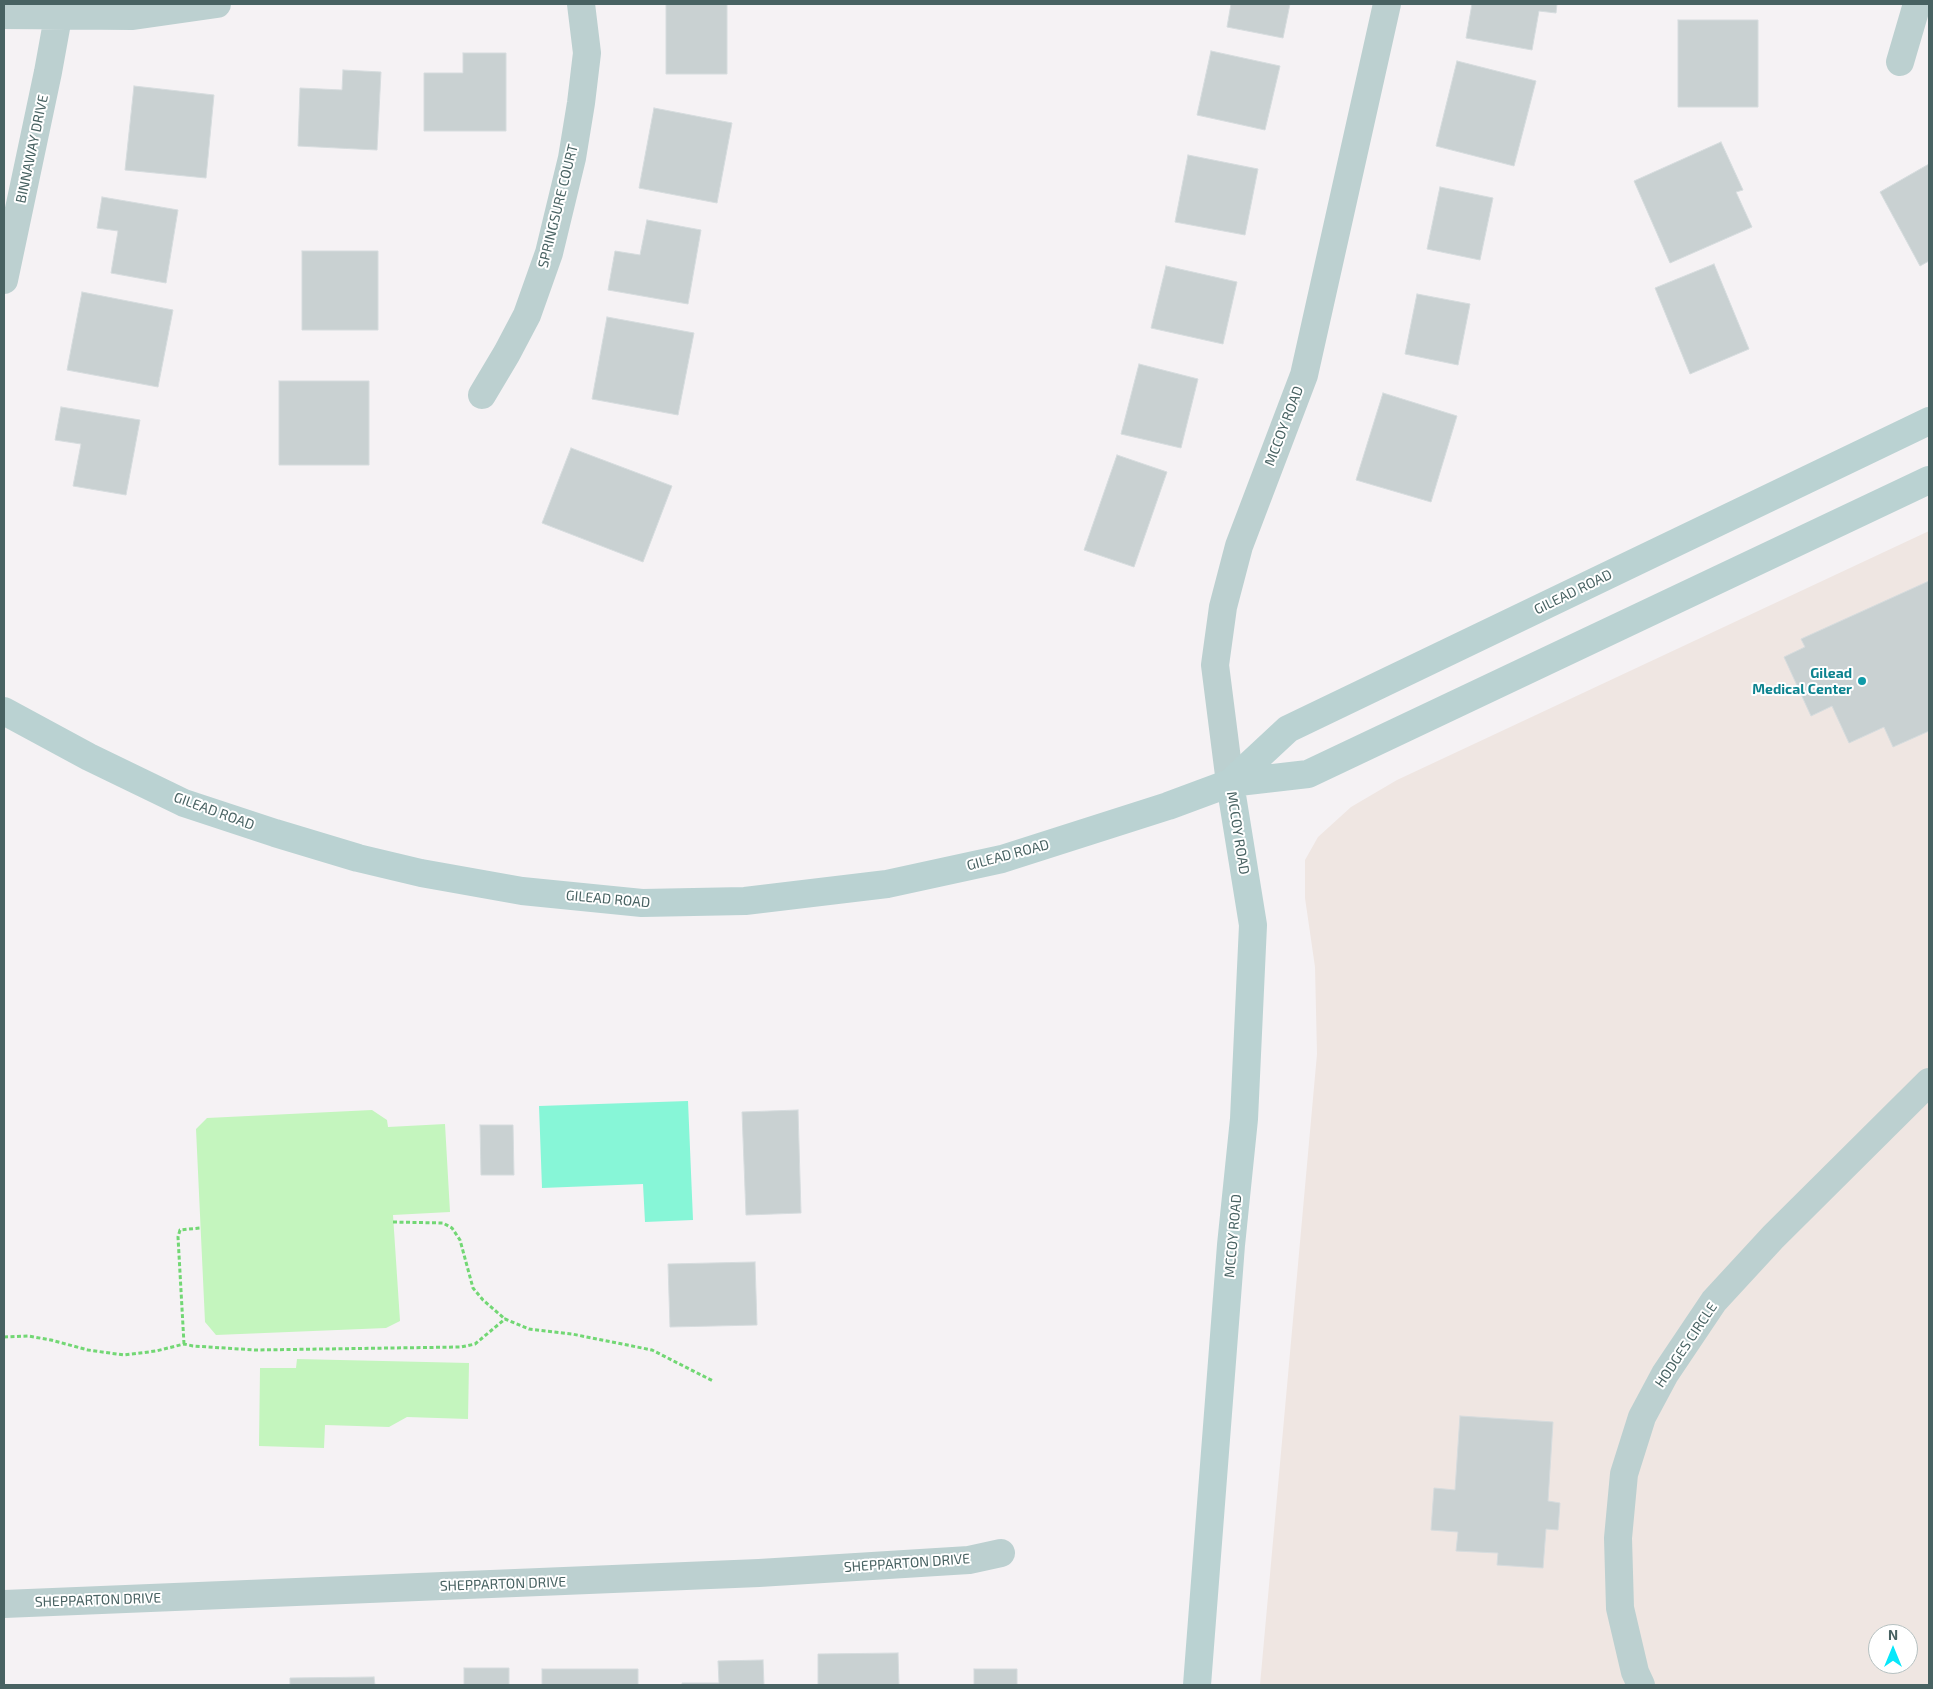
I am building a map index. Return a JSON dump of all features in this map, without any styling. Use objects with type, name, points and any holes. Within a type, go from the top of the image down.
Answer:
[{"type":"main road","name":"GILEAD ROAD","points":[[1230,783],[1288,729],[1929,421]]},
{"type":"main road","name":"GILEAD ROAD","points":[[4,711],[89,757],[184,803],[358,858],[421,873],[522,891],[642,904],[745,901],[886,884],[1002,859],[1168,806],[1230,783],[1308,774],[1929,480]]},
{"type":"main road","name":"MCCOY ROAD","points":[[1197,1685],[1231,1245],[1244,1119],[1253,925],[1230,783]]},
{"type":"street","points":[[4,15],[58,17],[133,16],[217,4]]},
{"type":"street","name":"SPRINGSURE COURT","points":[[482,395],[508,353],[527,315],[549,253],[572,158],[582,103],[587,53],[581,4]]},
{"type":"street","name":"MCCOY ROAD","points":[[1230,783],[1215,665],[1223,608],[1239,546],[1304,375],[1387,4]]},
{"type":"street","points":[[1900,62],[1917,4]]},
{"type":"street","name":"BINNAWAY DRIVE","points":[[4,280],[58,17]]},
{"type":"street","name":"HODGES CIRCLE","points":[[1641,1685],[1635,1672],[1620,1608],[1618,1538],[1624,1474],[1642,1417],[1665,1374],[1714,1301],[1773,1237],[1929,1082]]},
{"type":"street","name":"SHEPPARTON DRIVE","points":[[4,1604],[759,1574],[969,1560],[1001,1553]]},
{"type":"path","points":[[393,1222],[443,1223],[452,1228],[460,1240],[473,1288],[483,1300],[505,1319],[530,1328],[572,1334],[652,1350],[713,1381]]},
{"type":"path","points":[[184,1344],[178,1237],[180,1230],[200,1228]]},
{"type":"path","points":[[4,1337],[28,1336],[88,1350],[124,1355],[156,1351],[184,1344],[255,1350],[461,1348],[475,1344],[505,1319]]},
{"type":"shaded area","points":[[1929,531],[1929,1685],[1260,1685],[1317,1054],[1315,967],[1305,898],[1305,860],[1318,837],[1351,807],[1397,780]]},
{"type":"shaded area","points":[[688,1101],[693,1220],[645,1222],[643,1184],[542,1188],[539,1106]]},
{"type":"shaded area","points":[[372,1110],[387,1120],[388,1127],[445,1124],[450,1212],[393,1215],[400,1321],[386,1328],[216,1335],[205,1322],[196,1129],[207,1118]]},
{"type":"shaded area","points":[[297,1359],[469,1363],[468,1419],[407,1417],[389,1427],[325,1425],[324,1448],[259,1446],[260,1368],[296,1368]]},
{"type":"building","points":[[666,4],[727,4],[727,74],[666,74]]},
{"type":"building","points":[[1231,4],[1290,4],[1283,38],[1227,27]]},
{"type":"building","points":[[1472,4],[1557,4],[1556,13],[1539,11],[1532,50],[1466,38]]},
{"type":"building","points":[[1678,20],[1758,20],[1758,107],[1678,107]]},
{"type":"building","points":[[1211,51],[1280,66],[1265,130],[1197,115]]},
{"type":"building","points":[[463,53],[506,53],[506,131],[424,131],[424,73],[463,73]]},
{"type":"building","points":[[1457,61],[1536,81],[1514,166],[1436,146]]},
{"type":"building","points":[[343,70],[381,72],[377,150],[298,146],[300,88],[342,90]]},
{"type":"building","points":[[134,86],[214,95],[206,178],[125,170]]},
{"type":"building","points":[[654,108],[732,123],[717,203],[639,188]]},
{"type":"building","points":[[1721,142],[1743,190],[1736,192],[1752,227],[1670,263],[1634,181]]},
{"type":"building","points":[[1188,155],[1258,169],[1245,235],[1175,222]]},
{"type":"building","points":[[1929,164],[1929,261],[1920,266],[1880,192]]},
{"type":"building","points":[[1440,187],[1493,198],[1480,260],[1427,249]]},
{"type":"building","points":[[102,197],[178,210],[166,283],[111,273],[118,231],[97,228]]},
{"type":"building","points":[[647,220],[701,230],[688,304],[608,290],[615,251],[640,255]]},
{"type":"building","points":[[302,251],[378,251],[378,330],[302,330]]},
{"type":"building","points":[[1714,264],[1749,349],[1690,374],[1655,288]]},
{"type":"building","points":[[1166,266],[1237,282],[1223,344],[1151,328]]},
{"type":"building","points":[[82,292],[173,310],[158,387],[67,370]]},
{"type":"building","points":[[1417,294],[1470,304],[1458,365],[1405,354]]},
{"type":"building","points":[[607,317],[694,333],[678,415],[592,399]]},
{"type":"building","points":[[1139,364],[1198,379],[1181,448],[1121,434]]},
{"type":"building","points":[[279,381],[369,381],[369,465],[279,465]]},
{"type":"building","points":[[1383,393],[1457,416],[1431,502],[1356,480]]},
{"type":"building","points":[[61,407],[140,420],[126,495],[73,486],[81,444],[55,440]]},
{"type":"building","points":[[571,448],[672,486],[643,562],[542,523]]},
{"type":"building","points":[[1117,455],[1167,472],[1134,567],[1084,550]]},
{"type":"building","name":"Gilead Medical Center","points":[[1929,581],[1929,731],[1893,747],[1884,727],[1849,743],[1832,706],[1811,716],[1784,657],[1805,647],[1801,639]]},
{"type":"building","points":[[798,1110],[801,1213],[746,1215],[742,1112]]},
{"type":"building","points":[[480,1125],[513,1125],[514,1175],[481,1175]]},
{"type":"building","points":[[755,1262],[757,1325],[670,1327],[668,1264]]},
{"type":"building","points":[[1460,1416],[1553,1422],[1548,1501],[1560,1503],[1558,1530],[1546,1529],[1543,1568],[1497,1565],[1498,1553],[1456,1551],[1458,1532],[1431,1530],[1434,1488],[1455,1490]]},
{"type":"building","points":[[898,1653],[899,1685],[818,1685],[818,1654]]},
{"type":"building","points":[[763,1660],[764,1685],[682,1685],[682,1683],[719,1683],[718,1661]]},
{"type":"building","points":[[464,1668],[509,1668],[509,1685],[464,1685]]},
{"type":"building","points":[[542,1669],[638,1669],[638,1685],[542,1685]]},
{"type":"building","points":[[974,1669],[1017,1669],[1017,1685],[974,1685]]},
{"type":"building","points":[[374,1677],[375,1685],[290,1685],[290,1678]]},
{"type":"place","name":"Gilead Medical Center","points":[[1862,681]]}]
